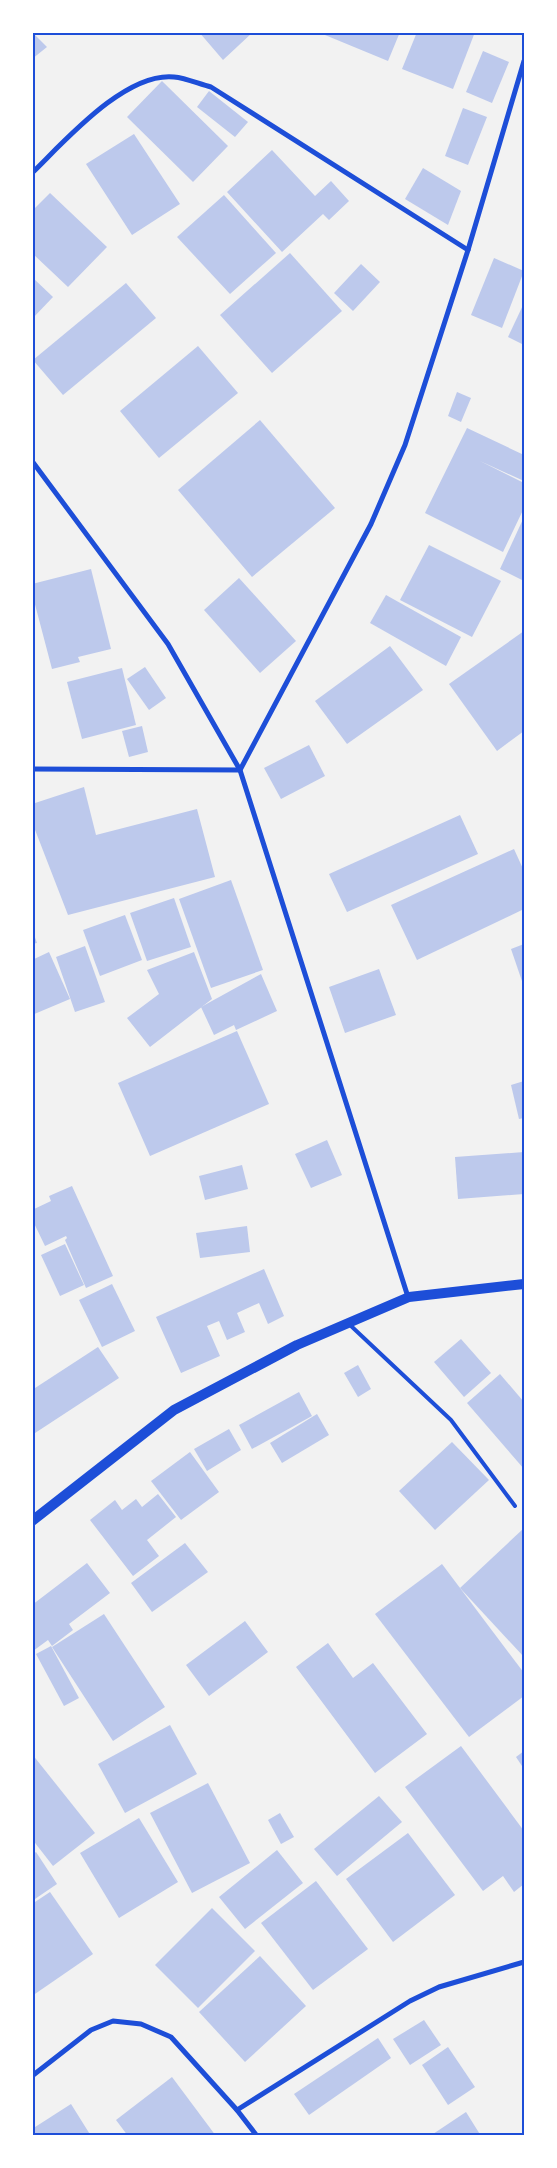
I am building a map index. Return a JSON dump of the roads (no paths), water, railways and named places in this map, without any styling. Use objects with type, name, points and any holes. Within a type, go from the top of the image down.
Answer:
[{"type":"main road","points":[[32,1521],[174,1410],[297,1345],[408,1297],[524,1284]]},
{"type":"street","points":[[240,770],[371,524],[405,445],[468,250],[524,61]]},
{"type":"street","points":[[32,173],[98,109],[144,80],[174,76],[211,87],[468,250]]},
{"type":"street","points":[[32,460],[168,644],[240,770],[408,1297]]},
{"type":"street","points":[[32,769],[240,770]]},
{"type":"street","points":[[237,2110],[410,2001],[439,1987],[524,1962]]},
{"type":"street","points":[[32,2076],[91,2030],[113,2021],[141,2024],[171,2037],[237,2110],[257,2136]]},
{"type":"lane","points":[[348,1324],[451,1420],[515,1506]]}]
